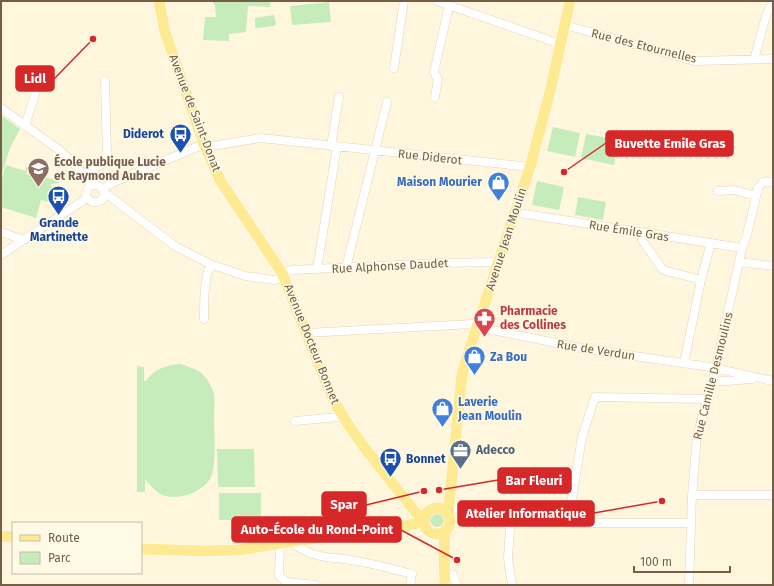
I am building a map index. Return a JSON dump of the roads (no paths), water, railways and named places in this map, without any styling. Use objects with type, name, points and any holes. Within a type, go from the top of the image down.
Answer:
[{"type":"main road","name":"Avenue de Saint-Donat","points":[[159,1],[165,32],[205,145],[221,182],[283,276]]},
{"type":"main road","name":"Avenue Jean Moulin","points":[[445,585],[444,554],[431,524],[450,523],[447,508],[462,374],[530,167],[550,92],[570,1]]},
{"type":"main road","name":"Avenue Docteur Bonnet","points":[[283,276],[332,397],[342,415],[364,447],[411,506]]},
{"type":"main road","points":[[407,526],[411,506],[418,510],[431,524]]},
{"type":"main road","points":[[431,524],[435,508],[447,508]]},
{"type":"main road","points":[[142,549],[204,551],[238,550],[294,541],[431,524]]},
{"type":"main road","points":[[1,536],[12,538]]},
{"type":"street","points":[[394,68],[404,1]]},
{"type":"street","points":[[437,1],[560,44]]},
{"type":"street","points":[[756,59],[755,56],[766,16],[773,1]]},
{"type":"street","points":[[435,97],[438,79],[434,72],[450,6]]},
{"type":"street","name":"Rue des Etournelles","points":[[565,25],[694,61],[773,59]]},
{"type":"street","points":[[25,126],[41,75]]},
{"type":"street","points":[[85,175],[92,168],[101,165],[107,156],[105,81]]},
{"type":"street","points":[[317,269],[334,147],[339,97]]},
{"type":"street","points":[[346,268],[387,102]]},
{"type":"street","points":[[1,108],[62,152],[85,175],[90,186]]},
{"type":"street","name":"Rue Diderot","points":[[103,190],[119,180],[205,145],[261,138],[530,167]]},
{"type":"street","name":"Rue Camille Desmoulins","points":[[690,585],[692,495],[697,436],[716,369],[742,248],[747,235],[758,188],[763,182],[773,182]]},
{"type":"street","points":[[101,201],[104,197],[103,190],[98,185],[90,186],[86,191],[87,198],[92,202],[112,202],[123,207]]},
{"type":"street","name":"Rue Alphonse Daudet","points":[[103,190],[175,246],[210,264],[245,276],[274,280],[291,270],[440,263],[498,262]]},
{"type":"street","points":[[718,191],[734,190],[756,196]]},
{"type":"street","points":[[1,255],[87,198]]},
{"type":"street","name":"Rue Émile Gras","points":[[516,212],[742,248]]},
{"type":"street","points":[[1,232],[24,240]]},
{"type":"street","points":[[640,232],[642,240],[662,270],[701,280]]},
{"type":"street","points":[[684,363],[701,280],[711,243]]},
{"type":"street","points":[[739,262],[773,266]]},
{"type":"street","points":[[204,319],[205,291],[207,273],[210,264]]},
{"type":"street","name":"Rue de Verdun","points":[[307,333],[472,324],[586,349],[684,363],[757,378]]},
{"type":"street","points":[[712,382],[757,378],[773,381]]},
{"type":"street","points":[[568,523],[582,437],[595,397],[708,399]]},
{"type":"street","points":[[295,421],[338,417],[342,415]]},
{"type":"street","points":[[692,495],[773,495]]},
{"type":"street","points":[[447,508],[511,514],[568,523],[691,523]]},
{"type":"street","points":[[511,514],[508,558],[512,585]]},
{"type":"street","points":[[294,541],[295,545],[306,553],[333,559],[351,560],[412,574],[410,585]]},
{"type":"street","points":[[280,543],[280,576],[287,582],[315,585]]},
{"type":"street","points":[[453,575],[457,585]]},
{"type":"place","name":"Lidl","points":[[93,39]]},
{"type":"place","name":"Diderot","points":[[180,154]]},
{"type":"place","name":"Buvette Emile Gras","points":[[564,172]]},
{"type":"place","name":"École publique Lucie et Raymond Aubrac","points":[[38,188]]},
{"type":"place","name":"Maison Mourier","points":[[498,202]]},
{"type":"place","name":"Grande Martinette","points":[[59,216]]},
{"type":"place","name":"Pharmacie des Collines","points":[[484,338]]},
{"type":"place","name":"Za Bou","points":[[474,376]]},
{"type":"place","name":"Laverie Jean Moulin","points":[[442,428]]},
{"type":"place","name":"Adecco","points":[[460,470]]},
{"type":"place","name":"Bonnet","points":[[390,478]]},
{"type":"place","name":"Bar Fleuri","points":[[439,490]]},
{"type":"place","name":"Spar","points":[[424,491]]},
{"type":"place","name":"Atelier Informatique","points":[[662,501]]},
{"type":"place","name":"Auto-École du Rond-Point","points":[[457,560]]}]
